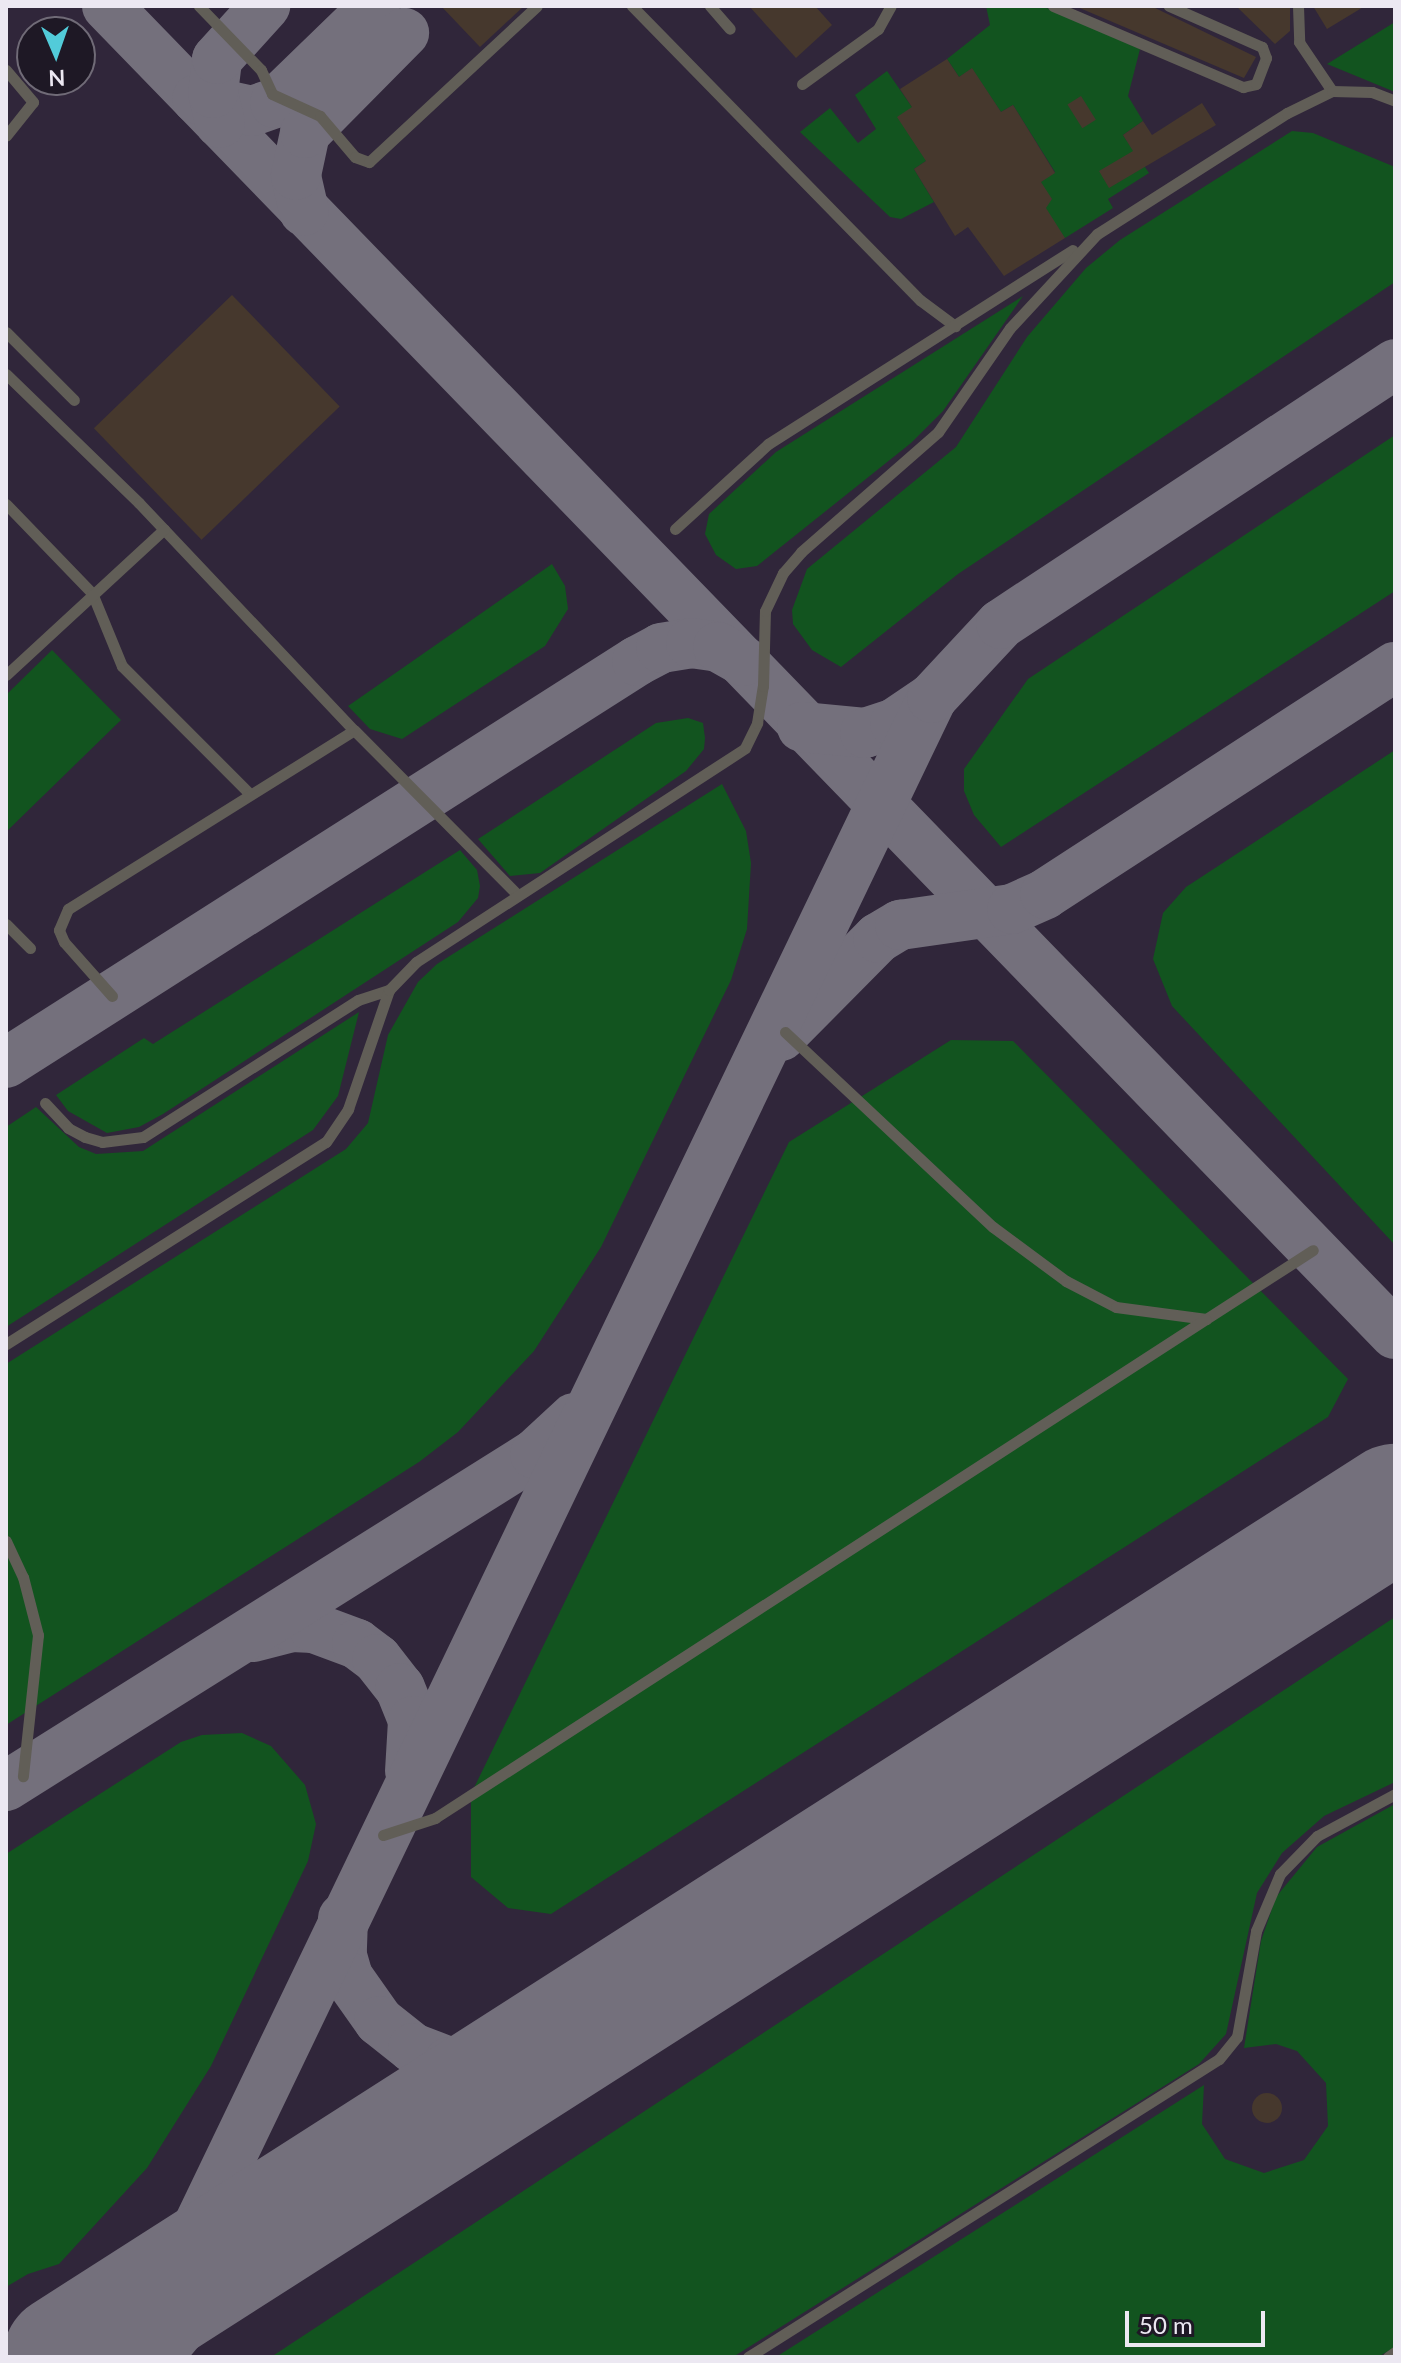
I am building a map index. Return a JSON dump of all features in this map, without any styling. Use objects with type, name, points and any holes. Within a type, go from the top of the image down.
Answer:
[{"type":"lane","points":[[199,6],[261,70],[272,94],[320,116],[355,157],[369,162],[537,6]]},
{"type":"lane","points":[[632,6],[920,300],[955,326]]},
{"type":"lane","points":[[710,6],[730,29]]},
{"type":"lane","points":[[802,84],[878,29],[891,6]]},
{"type":"lane","points":[[1053,6],[1243,87],[1256,84],[1266,58],[1262,47],[1169,6]]},
{"type":"lane","points":[[1298,6],[1299,42],[1332,91]]},
{"type":"lane","points":[[6,70],[33,102],[6,136]]},
{"type":"lane","points":[[675,529],[768,444],[1287,113],[1332,91],[1372,92],[1395,101]]},
{"type":"lane","points":[[6,1344],[326,1142],[348,1109],[389,990],[416,962],[745,748],[757,723],[763,686],[765,611],[783,573],[801,552],[938,432],[1010,328],[1097,234]]},
{"type":"lane","points":[[6,332],[74,400]]},
{"type":"lane","points":[[6,374],[164,529],[354,730],[518,895]]},
{"type":"lane","points":[[6,504],[92,593],[122,666],[249,793]]},
{"type":"lane","points":[[6,675],[164,529]]},
{"type":"lane","points":[[112,996],[64,942],[61,919],[97,889],[354,730]]},
{"type":"lane","points":[[6,924],[30,948]]},
{"type":"lane","points":[[45,1103],[68,1128],[85,1137],[102,1142],[143,1137],[358,1000],[389,990]]},
{"type":"lane","points":[[785,1032],[993,1227],[1066,1281],[1116,1307],[1206,1319]]},
{"type":"lane","points":[[383,1835],[435,1818],[1313,1250]]},
{"type":"lane","points":[[6,1541],[23,1577],[38,1635],[23,1776]]},
{"type":"lane","points":[[748,2357],[1219,2059],[1237,2037],[1256,1931],[1280,1874],[1317,1836],[1395,1794]]},
{"type":"lane","points":[[1388,2357],[1395,2352]]},
{"type":"shaded area","points":[[6,6],[1395,6],[1395,2357],[6,2357]]},
{"type":"green space","points":[[986,6],[1042,6],[1140,49],[1128,96],[1143,121],[1123,135],[1149,173],[1108,199],[1113,208],[1065,238],[1042,210],[1052,199],[1036,185],[1055,172],[1013,105],[1001,112],[972,69],[959,77],[947,59],[990,25]]},
{"type":"green space","points":[[1395,22],[1395,92],[1327,64]]},
{"type":"green space","points":[[887,71],[912,107],[926,161],[914,169],[934,202],[901,219],[890,217],[800,132],[830,108],[858,143],[876,129],[855,95]]},
{"type":"green space","points":[[1292,131],[1313,133],[1395,167],[1395,282],[958,574],[841,667],[812,650],[793,624],[792,610],[807,569],[956,447],[1027,337],[1086,268],[1120,240]]},
{"type":"green space","points":[[1023,296],[943,411],[911,443],[757,566],[736,569],[716,555],[705,534],[709,514],[776,452]]},
{"type":"green space","points":[[1395,435],[1395,591],[1001,847],[974,815],[964,791],[964,769],[1028,679]]},
{"type":"green space","points":[[552,564],[565,586],[568,609],[545,646],[402,739],[370,729],[348,706]]},
{"type":"green space","points":[[52,650],[121,720],[6,832],[6,695]]},
{"type":"green space","points":[[688,718],[703,723],[705,738],[704,749],[686,771],[540,873],[510,876],[478,839],[656,723]]},
{"type":"green space","points":[[1395,750],[1395,1245],[1172,1006],[1153,959],[1163,913],[1186,887]]},
{"type":"green space","points":[[722,784],[746,831],[751,863],[747,929],[731,980],[601,1247],[534,1351],[458,1432],[419,1462],[6,1725],[6,1364],[346,1149],[368,1123],[388,1035],[418,982],[437,964]]},
{"type":"green space","points":[[460,850],[477,870],[480,886],[478,898],[458,922],[163,1114],[139,1127],[107,1133],[68,1111],[56,1095],[144,1038],[153,1044]]},
{"type":"green space","points":[[359,1012],[338,1096],[313,1130],[6,1327],[6,1127],[36,1107],[79,1147],[96,1154],[143,1151]]},
{"type":"green space","points":[[951,1040],[1013,1041],[1348,1379],[1328,1417],[551,1914],[508,1908],[471,1877],[471,1794],[789,1142]]},
{"type":"green space","points":[[1395,1617],[1395,1782],[1324,1816],[1282,1853],[1257,1893],[1226,2034],[1199,2064],[733,2357],[271,2357]]},
{"type":"green space","points":[[242,1733],[271,1746],[305,1785],[316,1824],[308,1861],[211,2066],[147,2168],[59,2264],[28,2274],[6,2287],[6,1854],[181,1742],[202,1735]]},
{"type":"green space","points":[[1395,1804],[1395,2347],[1378,2357],[776,2357],[1204,2085],[1202,2124],[1225,2159],[1264,2173],[1304,2160],[1328,2126],[1326,2083],[1297,2051],[1276,2044],[1244,2048],[1261,1941],[1276,1897],[1317,1847]]},
{"type":"building","points":[[441,6],[524,6],[480,47]]},
{"type":"building","points":[[749,6],[815,6],[832,25],[796,58]]},
{"type":"building","points":[[1075,6],[1151,6],[1256,57],[1244,78]]},
{"type":"building","points":[[1236,6],[1290,6],[1290,31],[1275,44]]},
{"type":"building","points":[[1313,6],[1365,6],[1327,29]]},
{"type":"building","points":[[947,59],[959,77],[972,68],[1001,112],[1013,105],[1055,173],[1041,182],[1052,199],[1046,208],[1065,238],[1004,276],[968,227],[955,236],[914,169],[926,161],[897,117],[912,107],[900,89]]},
{"type":"building","points":[[1081,96],[1096,120],[1082,128],[1067,104]]},
{"type":"building","points":[[1202,103],[1216,125],[1109,188],[1099,171],[1133,151],[1123,135],[1143,121],[1152,135]]},
{"type":"building","points":[[232,295],[340,406],[202,540],[94,428]]},
{"type":"building","points":[[1267,2093],[1278,2097],[1282,2108],[1278,2119],[1267,2123],[1256,2119],[1252,2108],[1256,2097]]},
{"type":"taxiway","points":[[107,6],[1395,1334]]},
{"type":"taxiway","points":[[220,123],[213,93],[217,59],[265,6]]},
{"type":"taxiway","points":[[197,99],[252,111],[275,103],[375,6]]},
{"type":"taxiway","points":[[304,211],[296,175],[305,133],[404,33]]},
{"type":"taxiway","points":[[135,2357],[932,698],[1001,624],[1395,364]]},
{"type":"taxiway","points":[[6,1063],[637,661],[661,648],[691,643],[718,647],[743,661]]},
{"type":"taxiway","points":[[781,1036],[878,938],[900,925],[1012,909],[1045,894],[1395,667]]},
{"type":"taxiway","points":[[802,727],[865,733],[895,723],[932,698]]},
{"type":"taxiway","points":[[6,1786],[535,1454],[574,1418]]},
{"type":"taxiway","points":[[253,1637],[292,1627],[314,1628],[357,1644],[377,1659],[400,1688],[413,1721],[410,1771]]},
{"type":"taxiway","points":[[343,1918],[342,1956],[348,1977],[379,2021],[413,2048],[449,2062],[486,2065],[528,2055],[563,2039]]},
{"type":"taxiway","points":[[157,2357],[241,2257],[293,2210]]},
{"type":"runway","points":[[66,2357],[1395,1507]]}]
